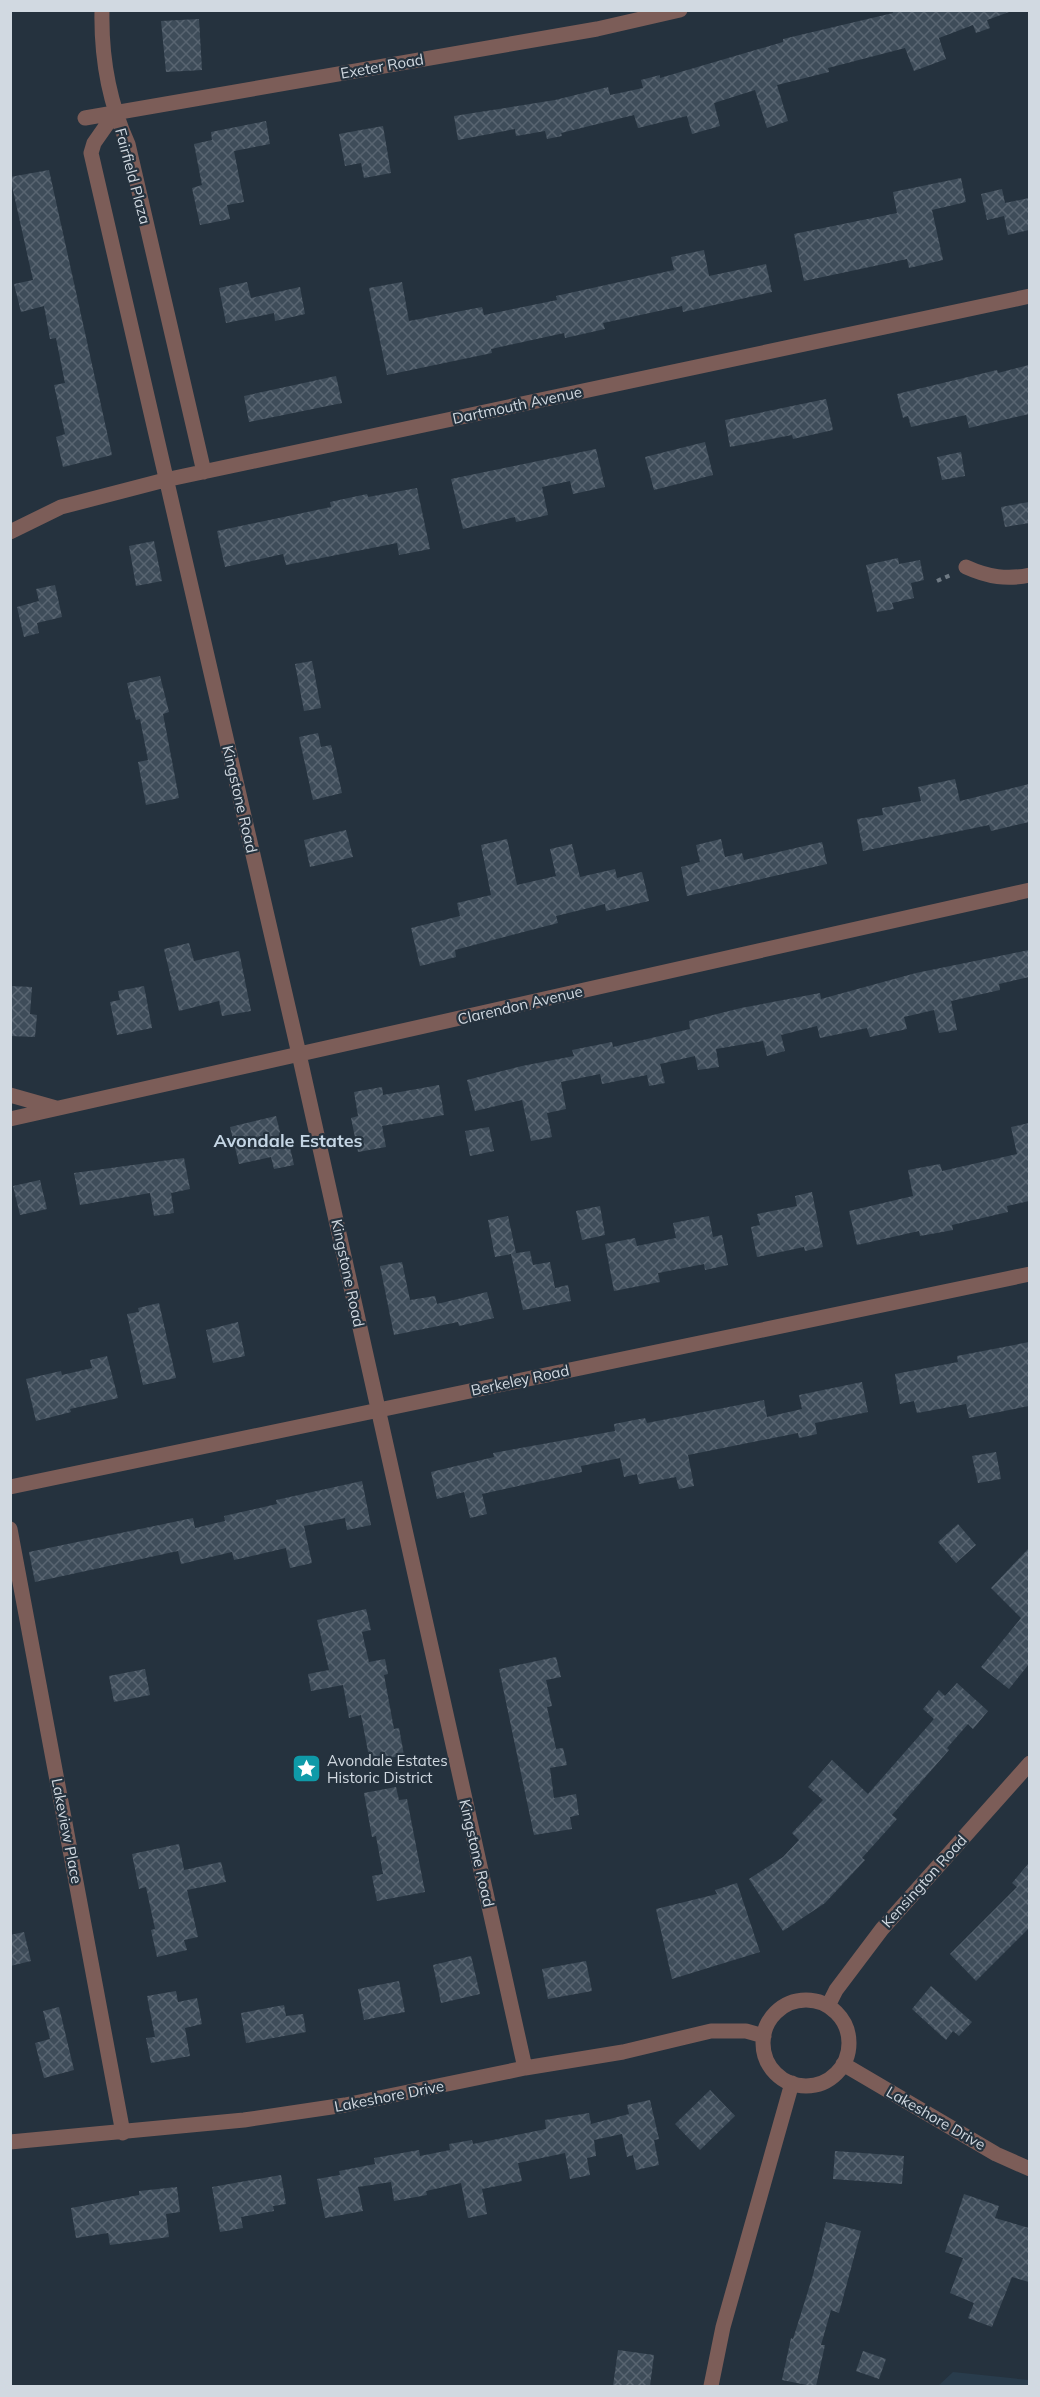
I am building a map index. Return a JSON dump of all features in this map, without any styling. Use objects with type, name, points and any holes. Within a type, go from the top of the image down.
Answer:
[{"type":"street","points":[[102,10],[102,50],[115,113]]},
{"type":"street","name":"Exeter Road","points":[[85,118],[597,29],[680,10]]},
{"type":"street","name":"Fairfield Plaza","points":[[115,113],[128,144],[204,472]]},
{"type":"street","name":"Fairfield Plaza","points":[[115,113],[94,143],[91,153],[165,480]]},
{"type":"street","name":"Dartmouth Avenue","points":[[10,531],[61,507],[165,480],[1029,296]]},
{"type":"street","name":"Kingstone Road","points":[[165,480],[299,1054],[525,2068]]},
{"type":"street","points":[[966,567],[983,574],[1012,579],[1029,575]]},
{"type":"street","name":"Clarendon Avenue","points":[[10,1119],[1029,890]]},
{"type":"street","points":[[10,1095],[59,1108]]},
{"type":"street","name":"Berkeley Road","points":[[10,1487],[1029,1274]]},
{"type":"street","name":"Lakeview Place","points":[[10,1529],[123,2133]]},
{"type":"street","name":"Kensington Road","points":[[828,2006],[836,1990],[882,1929],[1029,1763]]},
{"type":"street","points":[[808,2000],[828,2006],[838,2014],[845,2025],[848,2045],[843,2064],[834,2075],[821,2083],[807,2086],[782,2078],[770,2065],[763,2048],[768,2022],[777,2011],[788,2004],[808,2000]]},
{"type":"street","name":"Lakeshore Drive","points":[[10,2142],[244,2120],[345,2105],[525,2068],[622,2052],[711,2031],[746,2031],[764,2036]]},
{"type":"street","name":"Lakeshore Drive","points":[[843,2064],[996,2154],[1029,2169]]},
{"type":"street","points":[[711,2386],[723,2327],[792,2083]]},
{"type":"shaded area","points":[[953,2372],[1029,2380],[1029,2386],[938,2386]]},
{"type":"building","points":[[892,10],[1009,12],[987,20],[990,28],[976,33],[973,25],[939,38],[946,59],[914,71],[905,48],[828,68],[829,72],[777,85],[788,121],[767,128],[755,90],[714,103],[720,126],[692,134],[687,116],[638,128],[634,115],[561,133],[562,136],[547,139],[545,131],[516,136],[515,129],[458,140],[454,116],[555,100],[608,87],[610,95],[643,88],[641,80],[660,75],[660,78],[783,42],[783,39],[893,13]]},
{"type":"building","points":[[199,19],[202,70],[166,72],[161,21]]},
{"type":"building","points":[[266,121],[270,144],[234,151],[244,202],[227,205],[230,219],[200,225],[192,188],[202,185],[194,144],[212,140],[211,132]]},
{"type":"building","points":[[383,126],[391,173],[364,178],[361,163],[345,166],[339,134]]},
{"type":"building","points":[[49,170],[112,455],[63,467],[56,437],[65,434],[54,385],[65,383],[56,338],[50,339],[44,306],[21,312],[14,284],[33,280],[10,177]]},
{"type":"building","points":[[961,178],[966,202],[932,210],[943,260],[909,268],[907,259],[804,281],[794,234],[897,213],[893,192]]},
{"type":"building","points":[[1002,189],[1005,203],[1029,198],[1029,230],[1008,235],[1004,216],[987,220],[981,194]]},
{"type":"building","points":[[704,250],[709,276],[766,264],[772,292],[683,312],[682,306],[603,323],[605,329],[565,338],[564,333],[491,349],[492,353],[387,375],[369,288],[402,282],[409,321],[482,307],[484,315],[557,300],[556,296],[674,270],[671,257]]},
{"type":"building","points":[[247,282],[251,298],[300,287],[305,314],[275,321],[274,313],[226,323],[219,288]]},
{"type":"building","points":[[1029,365],[1029,414],[969,428],[966,415],[911,427],[908,416],[903,418],[897,394],[997,370],[998,373]]},
{"type":"building","points":[[336,376],[342,403],[249,422],[244,396]]},
{"type":"building","points":[[826,399],[833,430],[793,439],[792,435],[730,447],[725,420]]},
{"type":"building","points":[[705,442],[713,475],[654,490],[645,457]]},
{"type":"building","points":[[596,449],[605,487],[573,494],[570,481],[542,487],[548,515],[516,522],[515,517],[463,529],[451,479]]},
{"type":"building","points":[[961,452],[965,476],[942,480],[937,457]]},
{"type":"building","points":[[417,488],[430,549],[399,555],[397,543],[286,565],[283,554],[225,567],[217,531],[331,507],[330,502],[367,494],[368,497]]},
{"type":"building","points":[[1029,502],[1029,523],[1005,527],[1001,507]]},
{"type":"building","points":[[154,541],[162,581],[136,586],[129,546]]},
{"type":"building","points":[[898,558],[899,564],[920,560],[924,580],[911,583],[914,598],[892,603],[894,609],[877,612],[866,565]]},
{"type":"building","points":[[55,585],[62,617],[37,623],[39,633],[24,637],[17,607],[39,601],[36,589]]},
{"type":"building","points":[[312,661],[321,708],[304,711],[295,664]]},
{"type":"building","points":[[160,676],[169,712],[163,714],[179,798],[146,805],[138,762],[148,760],[140,719],[136,720],[127,683]]},
{"type":"building","points":[[318,733],[321,747],[331,745],[342,793],[313,800],[299,737]]},
{"type":"building","points":[[955,779],[960,801],[1029,784],[1029,822],[991,831],[989,825],[863,851],[857,819],[883,815],[882,808],[921,801],[918,787]]},
{"type":"building","points":[[346,830],[353,857],[310,867],[304,840]]},
{"type":"building","points":[[507,839],[517,885],[556,876],[550,849],[572,844],[580,877],[615,869],[617,878],[642,872],[649,901],[606,911],[605,904],[556,916],[558,923],[455,950],[456,957],[420,966],[411,928],[460,916],[457,903],[491,895],[481,845]]},
{"type":"building","points":[[721,839],[725,857],[742,853],[744,860],[822,842],[827,864],[687,896],[681,867],[700,862],[696,845]]},
{"type":"building","points":[[189,943],[194,961],[239,951],[251,1011],[222,1016],[219,1001],[179,1011],[164,949]]},
{"type":"building","points":[[1029,950],[1029,977],[999,984],[1000,990],[951,1001],[957,1030],[939,1033],[934,1010],[904,1017],[907,1029],[870,1037],[867,1028],[820,1038],[817,1026],[781,1035],[785,1051],[767,1056],[763,1041],[716,1049],[719,1067],[698,1070],[695,1056],[660,1064],[665,1083],[649,1086],[647,1075],[602,1084],[600,1074],[561,1082],[566,1109],[547,1113],[552,1137],[531,1141],[522,1100],[475,1111],[467,1080],[574,1056],[572,1050],[612,1042],[613,1047],[690,1029],[689,1021],[741,1008],[820,993],[821,999],[916,973]]},
{"type":"building","points":[[10,986],[32,987],[30,1014],[37,1015],[35,1037],[10,1036]]},
{"type":"building","points":[[144,986],[152,1028],[117,1035],[110,1002],[120,1000],[118,991]]},
{"type":"building","points":[[439,1085],[444,1115],[382,1126],[386,1147],[358,1152],[351,1118],[358,1116],[354,1092],[382,1087],[383,1095]]},
{"type":"building","points":[[276,1116],[283,1144],[289,1143],[294,1165],[274,1169],[271,1157],[239,1164],[230,1127]]},
{"type":"building","points":[[1029,1123],[1029,1201],[1007,1206],[1008,1212],[952,1225],[953,1230],[920,1236],[919,1231],[857,1245],[849,1211],[913,1196],[908,1170],[940,1164],[942,1171],[1017,1154],[1011,1127]]},
{"type":"building","points":[[489,1127],[494,1151],[470,1156],[465,1131]]},
{"type":"building","points":[[184,1158],[190,1189],[171,1193],[174,1213],[154,1216],[150,1193],[80,1205],[74,1173]]},
{"type":"building","points":[[40,1180],[47,1209],[20,1215],[13,1186]]},
{"type":"building","points":[[812,1192],[823,1247],[805,1251],[804,1247],[757,1257],[751,1227],[760,1225],[757,1214],[797,1206],[795,1196]]},
{"type":"building","points":[[600,1206],[605,1235],[582,1240],[576,1211]]},
{"type":"building","points":[[508,1216],[516,1253],[495,1257],[488,1220]]},
{"type":"building","points":[[709,1216],[713,1237],[722,1235],[728,1265],[705,1270],[704,1264],[658,1273],[660,1282],[614,1291],[605,1244],[635,1238],[637,1246],[676,1238],[673,1223]]},
{"type":"building","points":[[530,1251],[533,1265],[550,1262],[555,1288],[568,1285],[571,1301],[523,1310],[511,1254]]},
{"type":"building","points":[[402,1262],[410,1300],[435,1296],[437,1304],[487,1292],[494,1318],[459,1326],[458,1322],[394,1335],[380,1266]]},
{"type":"building","points":[[159,1303],[176,1378],[143,1385],[127,1314],[139,1312],[138,1308]]},
{"type":"building","points":[[238,1322],[245,1356],[213,1363],[206,1330]]},
{"type":"building","points":[[1029,1342],[1029,1406],[969,1418],[966,1404],[917,1413],[914,1401],[900,1404],[895,1374],[958,1362],[957,1356]]},
{"type":"building","points":[[107,1356],[118,1398],[70,1409],[71,1412],[36,1421],[26,1379],[61,1371],[62,1375],[92,1368],[90,1360]]},
{"type":"building","points":[[862,1382],[868,1412],[815,1423],[817,1434],[799,1438],[798,1433],[688,1455],[694,1486],[679,1489],[676,1477],[639,1484],[637,1474],[624,1477],[620,1458],[581,1466],[582,1472],[482,1494],[487,1514],[470,1518],[464,1492],[437,1499],[431,1472],[494,1457],[493,1453],[615,1431],[614,1424],[645,1418],[647,1423],[764,1400],[767,1417],[802,1409],[799,1395]]},
{"type":"building","points":[[996,1452],[1001,1479],[978,1483],[972,1456]]},
{"type":"building","points":[[362,1481],[371,1525],[347,1530],[345,1518],[304,1526],[312,1563],[290,1568],[286,1548],[234,1560],[232,1552],[181,1564],[178,1551],[35,1582],[29,1552],[193,1518],[195,1528],[225,1521],[224,1516],[277,1504],[276,1500]]},
{"type":"building","points":[[958,1524],[976,1545],[956,1563],[938,1542]]},
{"type":"building","points":[[1029,1548],[1029,1664],[1009,1689],[981,1667],[1021,1618],[991,1588]]},
{"type":"building","points":[[366,1609],[371,1630],[362,1632],[369,1662],[385,1659],[388,1674],[384,1675],[394,1729],[399,1728],[404,1755],[370,1762],[361,1715],[349,1718],[343,1685],[311,1691],[308,1674],[329,1670],[317,1620]]},
{"type":"building","points":[[556,1657],[561,1677],[546,1680],[552,1706],[547,1707],[556,1749],[563,1748],[567,1765],[550,1768],[554,1798],[576,1794],[579,1815],[570,1817],[572,1829],[534,1835],[499,1669]]},
{"type":"building","points":[[145,1669],[150,1695],[114,1702],[109,1676]]},
{"type":"building","points":[[957,1683],[988,1711],[973,1729],[968,1724],[947,1748],[949,1750],[892,1815],[897,1819],[862,1858],[865,1860],[825,1903],[783,1931],[749,1879],[783,1857],[799,1840],[792,1833],[823,1800],[808,1787],[832,1760],[868,1794],[934,1719],[923,1709],[939,1690],[945,1696]]},
{"type":"building","points":[[396,1787],[399,1800],[407,1799],[425,1892],[377,1901],[372,1876],[383,1874],[376,1836],[372,1837],[364,1793]]},
{"type":"building","points":[[179,1844],[184,1870],[221,1862],[226,1882],[187,1890],[198,1937],[184,1940],[187,1950],[157,1957],[151,1930],[155,1929],[146,1887],[139,1889],[132,1854]]},
{"type":"building","points":[[1029,1863],[1029,1928],[976,1981],[950,1954],[1017,1887],[1012,1883]]},
{"type":"building","points":[[737,1883],[760,1952],[672,1979],[656,1909],[717,1894],[715,1890]]},
{"type":"building","points":[[24,1932],[31,1961],[10,1966],[10,1935]]},
{"type":"building","points":[[471,1956],[480,1994],[441,2003],[433,1965]]},
{"type":"building","points":[[586,1961],[592,1991],[548,1999],[542,1969]]},
{"type":"building","points":[[399,1981],[405,2012],[364,2020],[358,1989]]},
{"type":"building","points":[[931,1986],[972,2022],[959,2036],[953,2031],[946,2040],[912,2009]]},
{"type":"building","points":[[176,1991],[178,2002],[197,1998],[202,2024],[185,2028],[190,2056],[151,2063],[146,2038],[155,2037],[147,1996]]},
{"type":"building","points":[[284,2005],[286,2016],[303,2014],[306,2032],[246,2043],[241,2013]]},
{"type":"building","points":[[59,2007],[74,2070],[44,2078],[35,2043],[50,2039],[43,2011]]},
{"type":"building","points":[[710,2090],[735,2116],[700,2150],[675,2124]]},
{"type":"building","points":[[650,2100],[659,2139],[654,2140],[659,2165],[636,2170],[633,2155],[627,2157],[622,2134],[594,2140],[596,2156],[587,2158],[590,2175],[570,2179],[565,2153],[518,2163],[522,2181],[482,2189],[487,2214],[468,2218],[461,2183],[426,2191],[427,2195],[394,2201],[391,2182],[358,2187],[363,2211],[325,2218],[317,2179],[340,2175],[339,2171],[375,2164],[374,2158],[419,2150],[420,2156],[450,2150],[449,2144],[472,2140],[473,2144],[546,2129],[545,2120],[589,2113],[591,2124],[629,2114],[627,2105]]},
{"type":"building","points":[[835,2151],[904,2156],[902,2184],[833,2179]]},
{"type":"building","points":[[281,2175],[286,2204],[273,2206],[274,2211],[241,2217],[243,2228],[220,2232],[212,2187]]},
{"type":"building","points":[[177,2187],[180,2212],[166,2214],[169,2237],[110,2245],[108,2233],[76,2238],[71,2208],[139,2195],[139,2191]]},
{"type":"building","points":[[964,2194],[999,2206],[995,2218],[1029,2228],[1029,2282],[1012,2277],[992,2327],[968,2318],[974,2303],[950,2293],[963,2258],[945,2252]]},
{"type":"building","points":[[826,2222],[861,2231],[839,2313],[831,2310],[821,2345],[825,2345],[816,2386],[812,2386],[782,2380],[791,2338],[793,2339],[813,2275]]},
{"type":"building","points":[[618,2350],[654,2355],[650,2386],[613,2386]]},
{"type":"building","points":[[863,2351],[886,2359],[879,2379],[856,2371]]},
{"type":"place","name":"Avondale Estates Historic District","points":[[306,1769]]},
{"type":"district","name":"Avondale Estates","points":[[288,1140]]}]
